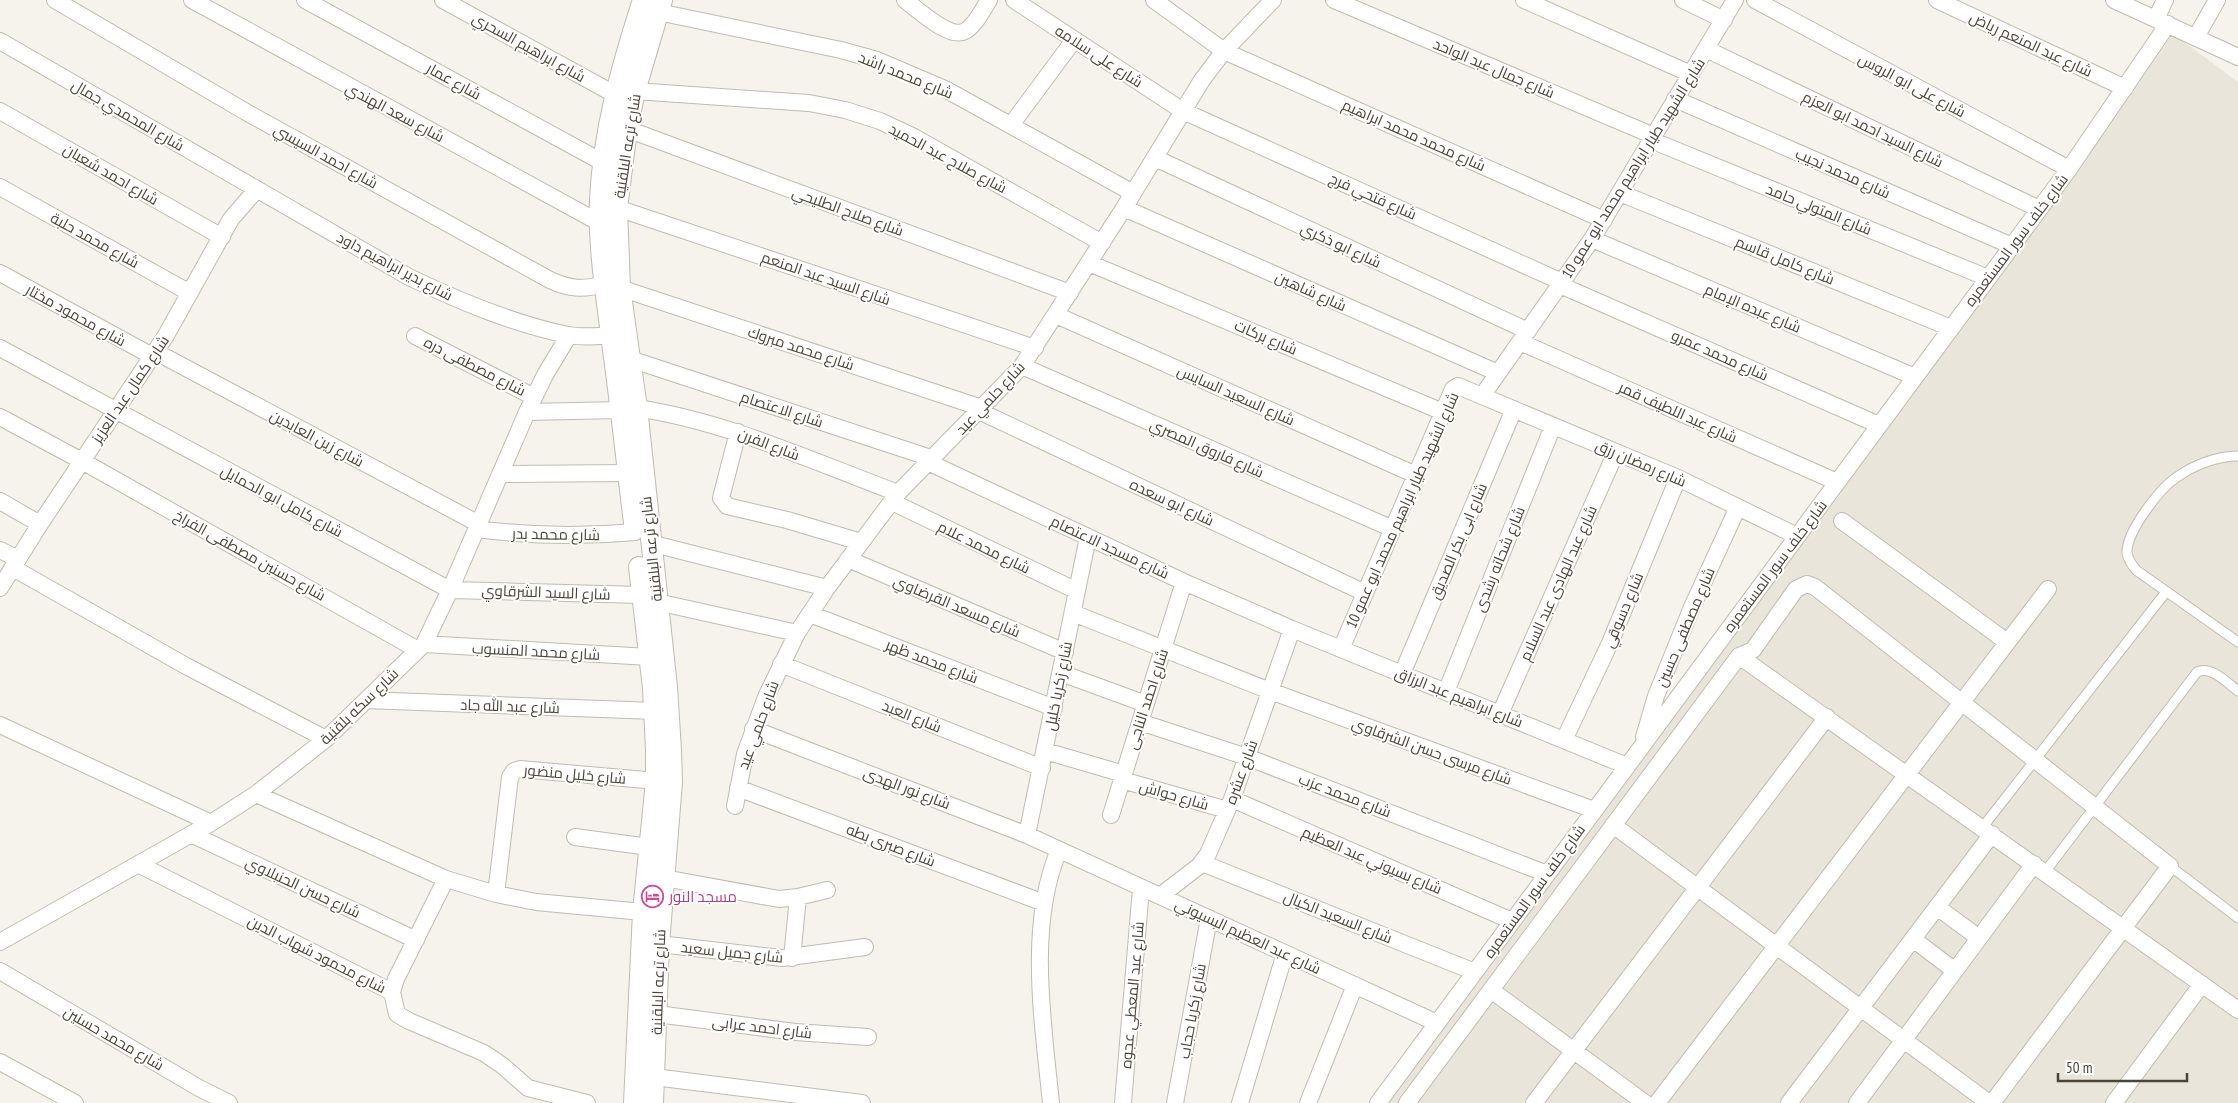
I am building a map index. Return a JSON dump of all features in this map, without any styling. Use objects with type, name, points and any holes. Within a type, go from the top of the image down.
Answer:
[{"type":"street","name":"شارع احمد السيسي","points":[[55,0],[246,112],[550,280],[562,286],[576,288],[612,286]]},
{"type":"street","name":"شارع سعد الهندي","points":[[192,0],[600,223]]},
{"type":"street","name":"شارع عمار","points":[[305,0],[604,163]]},
{"type":"street","name":"شارع ابراهيم السحري","points":[[443,0],[625,93]]},
{"type":"street","points":[[905,0],[942,27],[958,34],[966,31],[971,26],[989,0]]},
{"type":"street","name":"شارع على سلامه","points":[[1014,0],[1183,111]]},
{"type":"street","name":"شارع محمد محمد ابراهيم","points":[[1154,0],[1224,51],[1604,220]]},
{"type":"street","name":"شارع حلمي عيد","points":[[735,806],[753,729],[781,664],[797,633],[827,588],[895,498],[1022,366],[1124,208],[1202,80],[1224,51],[1273,0]]},
{"type":"street","name":"شارع جمال عبد الواحد","points":[[1334,0],[1652,138]]},
{"type":"street","points":[[1524,0],[1691,74]]},
{"type":"street","points":[[1683,0],[1724,20]]},
{"type":"street","name":"شارع الشهيد طيار ابراهيم محمد ابو عمو 10","points":[[1341,649],[1454,389],[1456,387],[1482,396],[1592,239],[1736,0]]},
{"type":"street","name":"شارع على ابو الروس","points":[[1756,0],[2069,169]]},
{"type":"street","name":"شارع عبد المنعم رياض","points":[[1936,0],[2126,88]]},
{"type":"street","points":[[2114,0],[2238,57]]},
{"type":"street","name":"شارع خلف سور المستعمره","points":[[1378,1103],[2069,169],[2126,88],[2162,21],[2165,0]]},
{"type":"street","points":[[2196,37],[2217,0]]},
{"type":"street","name":"شارع ترعه البلقنية","points":[[649,2],[604,163],[600,223],[619,334],[629,409],[642,538],[669,711],[664,781],[664,878],[659,944],[653,1103]]},
{"type":"street","name":"شارع محمد راشد","points":[[649,2],[877,60],[945,89],[1133,193]]},
{"type":"street","points":[[1011,125],[1074,40]]},
{"type":"street","name":"شارع المحمدي جمال","points":[[0,41],[257,189]]},
{"type":"street","name":"شارع السيد احمد ابو العزم","points":[[1706,49],[2039,209]]},
{"type":"street","name":"شارع ترعه البلقنية","points":[[612,286],[617,208],[627,130],[625,93]]},
{"type":"street","name":"شارع صلاح عبد الحميد","points":[[625,93],[809,103],[845,110],[880,121],[914,137],[1102,242]]},
{"type":"street","name":"شارع محمد نجيب","points":[[1675,100],[2012,246]]},
{"type":"street","name":"شارع احمد شعبان","points":[[0,111],[222,237]]},
{"type":"street","name":"شارع فتحي فرج","points":[[1183,111],[1561,284]]},
{"type":"street","name":"شارع صلاح الطليحي","points":[[627,130],[1070,293]]},
{"type":"street","name":"شارع المتولي حامد","points":[[1652,138],[1988,278]]},
{"type":"street","name":"شارع ابو ذكري","points":[[1154,158],[1524,336]]},
{"type":"street","name":"شارع محمد حلبة","points":[[0,187],[190,293]]},
{"type":"street","name":"شارع كمال عبد العزيز","points":[[0,588],[40,524],[154,354],[231,219],[257,189]]},
{"type":"street","name":"شارع بدير ابراهيم داود","points":[[257,189],[409,277],[448,296],[488,311],[569,335]]},
{"type":"street","name":"شارع كامل قاسم","points":[[1620,193],[1951,328]]},
{"type":"street","name":"شارع السيد عبد المنعم","points":[[617,208],[1035,348]]},
{"type":"street","name":"شارع شاهين","points":[[1124,208],[1498,373]]},
{"type":"street","name":"شارع عبده الإمام","points":[[1592,239],[1915,377]]},
{"type":"street","name":"شارع بركات","points":[[1089,263],[1443,412]]},
{"type":"street","name":"شارع محمود مختار","points":[[0,273],[154,354]]},
{"type":"street","name":"شارع محمد عمرو","points":[[1561,284],[1879,425]]},
{"type":"street","name":"شارع محمد مبروك","points":[[612,286],[980,409]]},
{"type":"street","name":"شارع السعيد السايس","points":[[1056,315],[1416,475]]},
{"type":"street","name":"شارع ترعه البلقنية","points":[[619,334],[630,359],[628,473],[642,538]]},
{"type":"street","points":[[569,335],[619,334]]},
{"type":"street","name":"شارع سكه بلقنية","points":[[0,942],[211,823],[256,794],[326,739],[421,647],[450,590],[534,397],[556,354],[569,335]]},
{"type":"street","name":"شارع مصطفى دره","points":[[415,336],[534,397]]},
{"type":"street","name":"شارع عبد اللطيف قمر","points":[[1524,336],[1837,482]]},
{"type":"street","name":"شارع كامل ابو الحمايل","points":[[0,348],[115,412],[450,590]]},
{"type":"street","name":"شارع زين العابدين","points":[[154,354],[478,526]]},
{"type":"street","name":"شارع الاعتصام","points":[[630,359],[932,461]]},
{"type":"street","name":"شارع فاروق المصري","points":[[1022,366],[1393,530]]},
{"type":"street","name":"شارع رمضان رزق","points":[[1482,396],[1678,478],[1797,536]]},
{"type":"street","name":"شارع الفرن","points":[[527,412],[629,409],[672,414],[738,432],[895,498]]},
{"type":"street","name":"شارع ابو سعده","points":[[980,409],[1365,594]]},
{"type":"street","name":"شارع ابى بكر الصديق","points":[[1402,674],[1514,409]]},
{"type":"street","name":"شارع حسنين مصطفى الفراخ","points":[[0,416],[421,647]]},
{"type":"street","name":"شارع شحاته رشدى","points":[[1446,692],[1553,426]]},
{"type":"street","points":[[738,432],[721,498],[723,503],[727,506],[787,520],[861,542]]},
{"type":"street","name":"شارع عبد الهادى عبد السلام","points":[[1500,714],[1616,452]]},
{"type":"street","name":"شارع مسجد الاعتصام","points":[[932,461],[1184,582],[1292,629]]},
{"type":"street","points":[[500,474],[628,473]]},
{"type":"street","name":"شارع دسوقي","points":[[1564,740],[1610,642],[1678,478]]},
{"type":"street","name":"شارع محمد علام","points":[[895,498],[1077,592]]},
{"type":"street","points":[[0,501],[40,524]]},
{"type":"street","name":"شارع مصطفى حسين","points":[[1640,749],[1663,678],[1692,607],[1738,507]]},
{"type":"street","points":[[1842,521],[2007,642]]},
{"type":"street","name":"شارع محمد بدر","points":[[478,526],[520,535],[642,538],[827,588]]},
{"type":"street","name":"شارع زكريا خليل","points":[[1027,835],[1088,537]]},
{"type":"street","points":[[0,550],[16,564],[186,666],[326,739]]},
{"type":"street","name":"شارع مسعد القرضاوي","points":[[848,560],[1065,652]]},
{"type":"street","name":"شارع احمد الناجى","points":[[1111,815],[1184,582]]},
{"type":"street","points":[[1407,1103],[1613,825],[1739,656],[1753,650],[1799,586],[1811,585],[2170,866],[1991,1103],[1613,825]]},
{"type":"street","points":[[1657,1103],[2048,589]]},
{"type":"street","name":"شارع السيد الشرقاوي","points":[[450,590],[650,598],[797,633]]},
{"type":"street","name":"شارع ترعه البلقنية","points":[[634,1103],[643,912],[649,847],[664,781],[649,657],[650,598]]},
{"type":"street","name":"شارع مرسى حسن الشرقاوي","points":[[1073,613],[1270,691],[1594,810]]},
{"type":"street","name":"شارع محمد ظهر","points":[[810,614],[1054,708]]},
{"type":"street","name":"شارع ابراهيم عبد الرزاق","points":[[1292,629],[1627,766]]},
{"type":"street","name":"شارع عشره","points":[[1160,896],[1202,863],[1210,850],[1229,805],[1292,629]]},
{"type":"street","name":"شارع محمد المنسوب","points":[[421,647],[649,657]]},
{"type":"street","points":[[1739,656],[1828,717],[2238,1010]]},
{"type":"street","name":"شارع العبد","points":[[781,664],[1042,768]]},
{"type":"street","points":[[1061,673],[1146,704]]},
{"type":"street","name":"شارع عبد الله جاد","points":[[366,700],[655,711]]},
{"type":"street","points":[[1534,1103],[1828,717]]},
{"type":"street","name":"شارع محمد عزب","points":[[1140,722],[1246,757],[1547,874]]},
{"type":"street","points":[[0,726],[211,823]]},
{"type":"street","name":"شارع نور الهدى","points":[[753,729],[1027,835],[1059,850]]},
{"type":"street","name":"شارع حواش","points":[[1045,751],[1123,777],[1229,805]]},
{"type":"street","name":"شارع خليل منضور","points":[[496,894],[510,777],[514,771],[520,769],[664,781]]},
{"type":"street","name":"شارع صبرى بطه","points":[[738,788],[1044,903]]},
{"type":"street","points":[[256,794],[446,879],[496,894],[536,902],[643,912]]},
{"type":"street","name":"شارع بسيوني عبد العظيم","points":[[1229,805],[1512,921]]},
{"type":"street","points":[[1789,1103],[1937,907],[1987,831]]},
{"type":"street","name":"شارع حسن الحنبلاوي","points":[[191,834],[416,940]]},
{"type":"street","points":[[575,837],[649,847]]},
{"type":"street","points":[[1051,1103],[1041,970],[1044,903],[1051,869],[1059,850]]},
{"type":"street","name":"شارع عبد العظيم البسيوني","points":[[1059,850],[1437,1023]]},
{"type":"street","name":"شارع السعيد الكيال","points":[[1202,863],[1475,972]]},
{"type":"street","name":"شارع محمود شهاب الدين","points":[[138,864],[392,992],[397,1014],[484,1053],[503,1066],[528,1088],[588,1103]]},
{"type":"street","points":[[1857,1103],[1979,938],[2040,868]]},
{"type":"street","points":[[664,878],[764,897],[798,897],[827,890]]},
{"type":"street","points":[[392,992],[396,979],[446,879]]},
{"type":"street","name":"شارع عبد المعطي عجوه","points":[[1123,1103],[1142,888]]},
{"type":"street","points":[[792,958],[798,897]]},
{"type":"street","points":[[1937,907],[1979,938]]},
{"type":"street","name":"شارع زكريا حجاب","points":[[1175,1103],[1209,918]]},
{"type":"street","points":[[1913,939],[1955,971]]},
{"type":"street","name":"شارع جميل سعيد","points":[[659,944],[792,958],[865,947]]},
{"type":"street","points":[[1240,1103],[1285,954]]},
{"type":"street","name":"شارع محمد حسنين","points":[[0,971],[199,1088],[229,1103]]},
{"type":"street","points":[[2114,1103],[2202,984]]},
{"type":"street","points":[[1308,1103],[1355,986]]},
{"type":"street","points":[[1491,990],[1645,1103]]},
{"type":"street","name":"شارع احمد عرابى","points":[[657,1014],[795,1032],[868,1037]]},
{"type":"street","points":[[0,1062],[75,1103]]},
{"type":"street","points":[[654,1076],[862,1103]]},
{"type":"lane","points":[[2238,456],[2212,460],[2177,477],[2162,489],[2140,520],[2128,544],[2127,553],[2130,562],[2136,570],[2238,642]]},
{"type":"lane","points":[[1987,831],[2037,760],[2166,592]]},
{"type":"lane","points":[[2040,868],[2095,808],[2197,672],[2210,671],[2238,691]]},
{"type":"lane","points":[[2170,866],[2238,918]]},
{"type":"shaded area","points":[[2176,36],[2238,82],[2238,1103],[1384,1103],[1726,648],[2059,195],[2170,38]]},
{"type":"place","name":"مسجد النور","points":[[653,896]]}]
